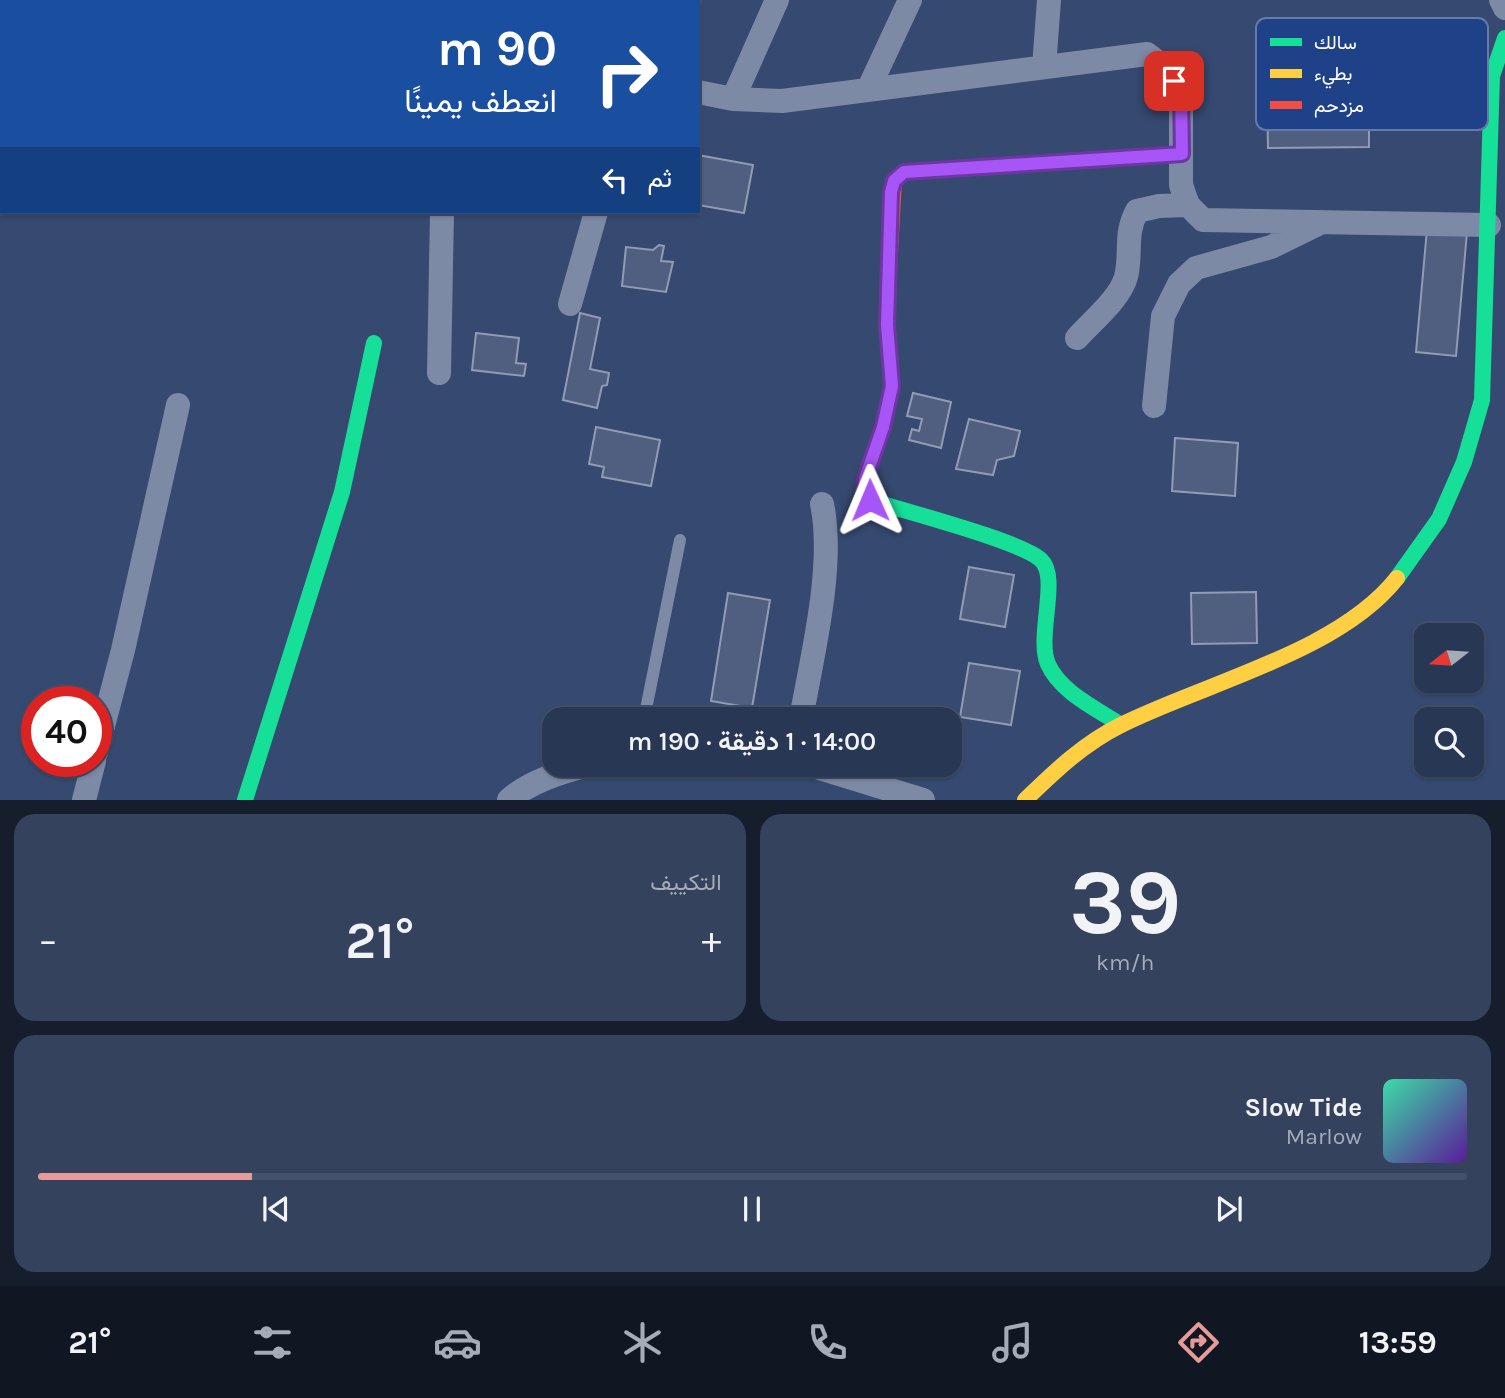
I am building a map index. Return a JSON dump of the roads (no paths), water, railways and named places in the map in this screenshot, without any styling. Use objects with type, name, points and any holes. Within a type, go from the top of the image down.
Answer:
[{"type":"street","points":[[733,100],[777,0]]},
{"type":"street","points":[[868,90],[910,0]]},
{"type":"street","points":[[1044,66],[1049,0]]},
{"type":"street","points":[[1501,0],[1505,8]]},
{"type":"street","points":[[1025,800],[1077,750],[1121,725],[1296,650],[1348,621],[1383,596],[1417,553],[1439,519],[1464,462],[1482,400],[1492,76],[1505,38]]},
{"type":"street","points":[[700,92],[733,100],[782,101],[1147,54],[1167,69],[1181,93],[1181,185],[1188,205],[1203,220],[1489,225]]},
{"type":"street","points":[[1121,725],[1068,689],[1048,664],[1043,636],[1049,573],[1042,560],[1016,547],[870,500],[864,493],[865,479],[883,427],[892,386],[887,325],[891,192],[894,181],[904,172],[1182,154]]},
{"type":"street","points":[[1077,338],[1116,296],[1126,277],[1128,226],[1137,211],[1159,206],[1188,205]]},
{"type":"street","points":[[439,373],[442,214]]},
{"type":"street","points":[[570,303],[595,214]]},
{"type":"street","points":[[1154,406],[1163,316],[1179,284],[1196,268],[1271,247],[1319,223]]},
{"type":"street","points":[[244,800],[342,492],[374,343]]},
{"type":"street","points":[[112,692],[178,405]]},
{"type":"street","points":[[803,707],[820,615],[827,526],[822,504]]},
{"type":"street","points":[[84,800],[90,777]]},
{"type":"street","points":[[509,800],[519,791],[550,777]]},
{"type":"street","points":[[849,777],[923,800]]},
{"type":"lane","points":[[646,707],[680,540]]}]
